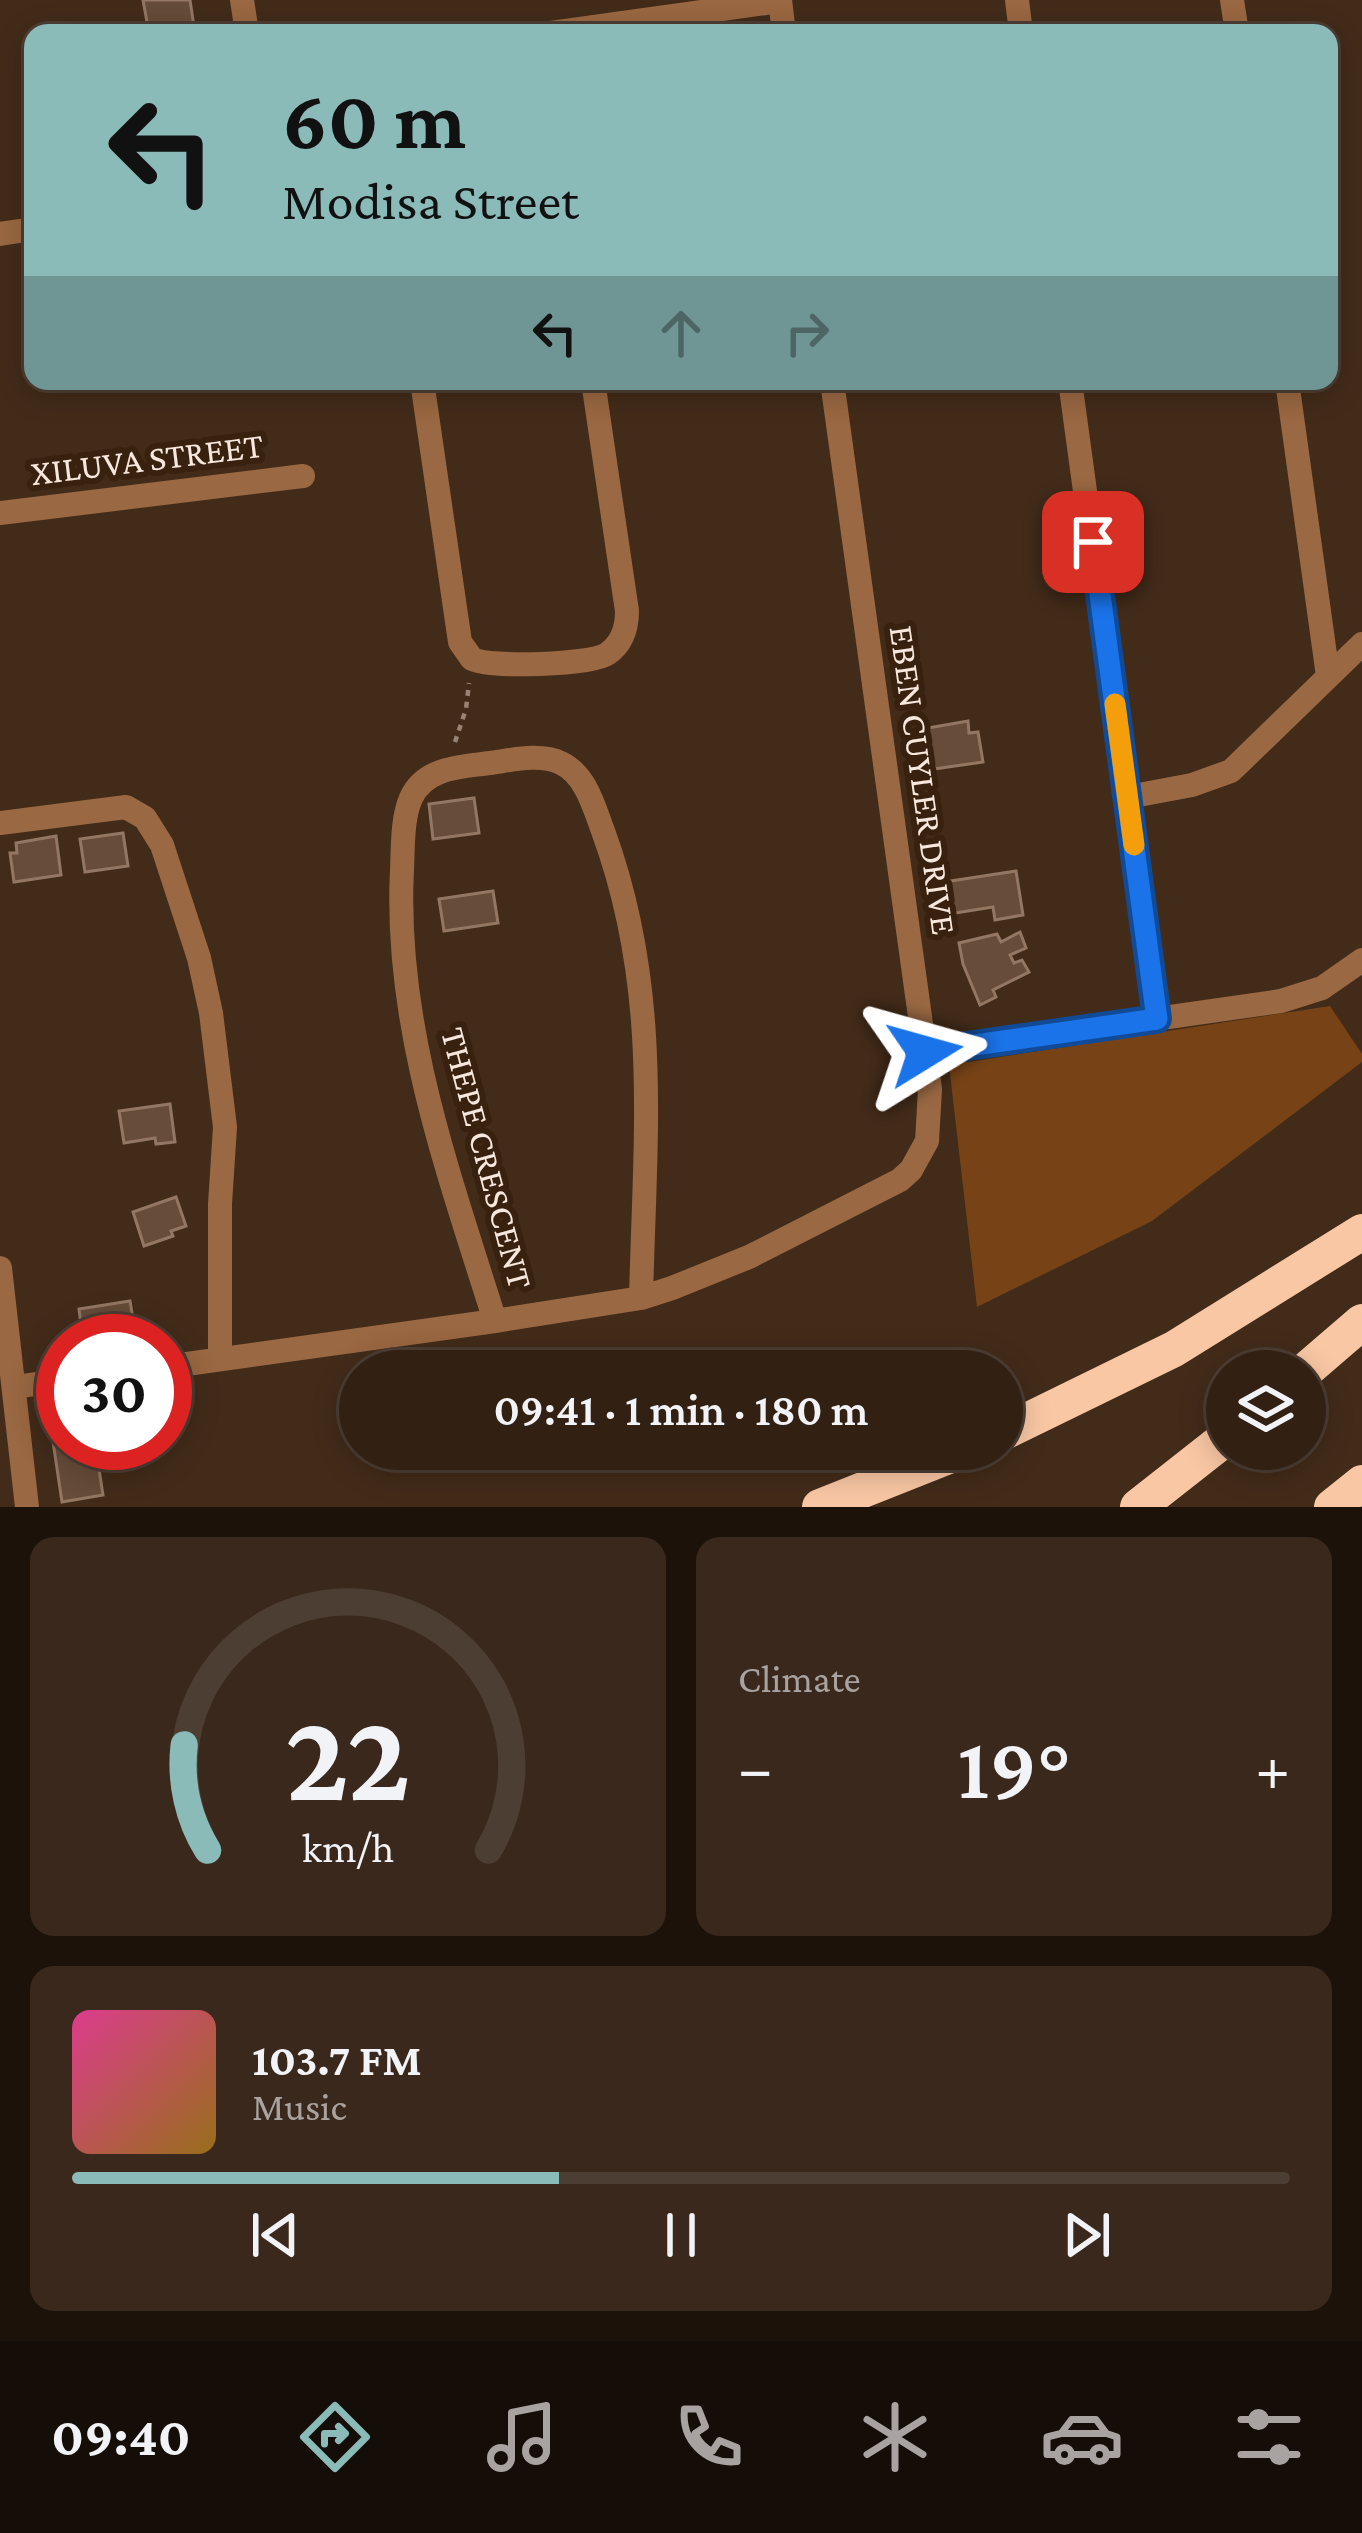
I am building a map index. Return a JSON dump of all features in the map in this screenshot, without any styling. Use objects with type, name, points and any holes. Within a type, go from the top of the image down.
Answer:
[{"type":"highway","points":[[1023,1423],[1174,1349],[1362,1232]]},
{"type":"highway","points":[[1326,1353],[1362,1322]]},
{"type":"highway","points":[[1138,1507],[1206,1454]]},
{"type":"highway","points":[[820,1507],[913,1470]]},
{"type":"highway","points":[[1332,1507],[1362,1483]]},
{"type":"street","points":[[613,24],[780,0]]},
{"type":"street","points":[[423,390],[464,652],[472,659],[505,666],[599,658],[624,633],[626,611],[594,390]]},
{"type":"street","name":"EBEN CUYLER DRIVE","points":[[641,1298],[749,1257],[900,1180],[920,1157],[931,1124],[833,390]]},
{"type":"street","points":[[1071,390],[1157,1019]]},
{"type":"street","points":[[1288,390],[1328,676]]},
{"type":"street","name":"XILUVA STREET","points":[[0,513],[303,476]]},
{"type":"street","points":[[1127,797],[1192,785],[1232,771],[1362,644]]},
{"type":"street","points":[[192,1363],[641,1298],[649,1083],[641,989],[628,911],[593,806],[580,778],[548,758],[440,771]]},
{"type":"street","name":"THEPE CRESCENT","points":[[440,771],[419,786],[408,808],[402,946],[423,1088],[495,1321]]},
{"type":"street","points":[[0,823],[97,807],[126,807],[145,818],[162,845],[199,958],[223,1090],[220,1359]]},
{"type":"street","points":[[925,1052],[1302,996],[1362,961]]},
{"type":"street","points":[[0,1268],[27,1507]]},
{"type":"street","points":[[15,1387],[36,1384]]},
{"type":"path","points":[[440,771],[466,709],[472,659]]},
{"type":"shaded area","points":[[1330,1006],[1362,1054],[1362,1062],[1152,1221],[977,1307],[949,1065]]},
{"type":"building","points":[[143,0],[190,0],[194,24],[147,24]]},
{"type":"building","points":[[968,721],[969,733],[978,732],[983,762],[934,769],[928,728]]},
{"type":"building","points":[[474,798],[479,833],[433,839],[429,804]]},
{"type":"building","points":[[123,833],[128,866],[85,872],[80,839]]},
{"type":"building","points":[[56,836],[61,875],[14,882],[10,853],[17,853],[16,843]]},
{"type":"building","points":[[1016,871],[1023,915],[995,920],[993,907],[949,914],[944,882]]},
{"type":"building","points":[[493,891],[498,923],[444,931],[439,899]]},
{"type":"building","points":[[1020,932],[1026,948],[1010,955],[1014,963],[1022,960],[1029,972],[993,990],[996,997],[980,1005],[959,943],[997,934],[1001,942]]},
{"type":"building","points":[[170,1104],[175,1142],[156,1144],[155,1138],[124,1143],[119,1111]]},
{"type":"building","points":[[176,1197],[186,1226],[144,1246],[133,1212]]},
{"type":"building","points":[[130,1301],[132,1314],[80,1314],[79,1309]]},
{"type":"building","points":[[57,1470],[99,1470],[103,1495],[62,1502]]},
{"type":"slow traffic","points":[[1115,704],[1134,845]]},
{"type":"route","points":[[925,1052],[1157,1019],[1093,542]]}]
